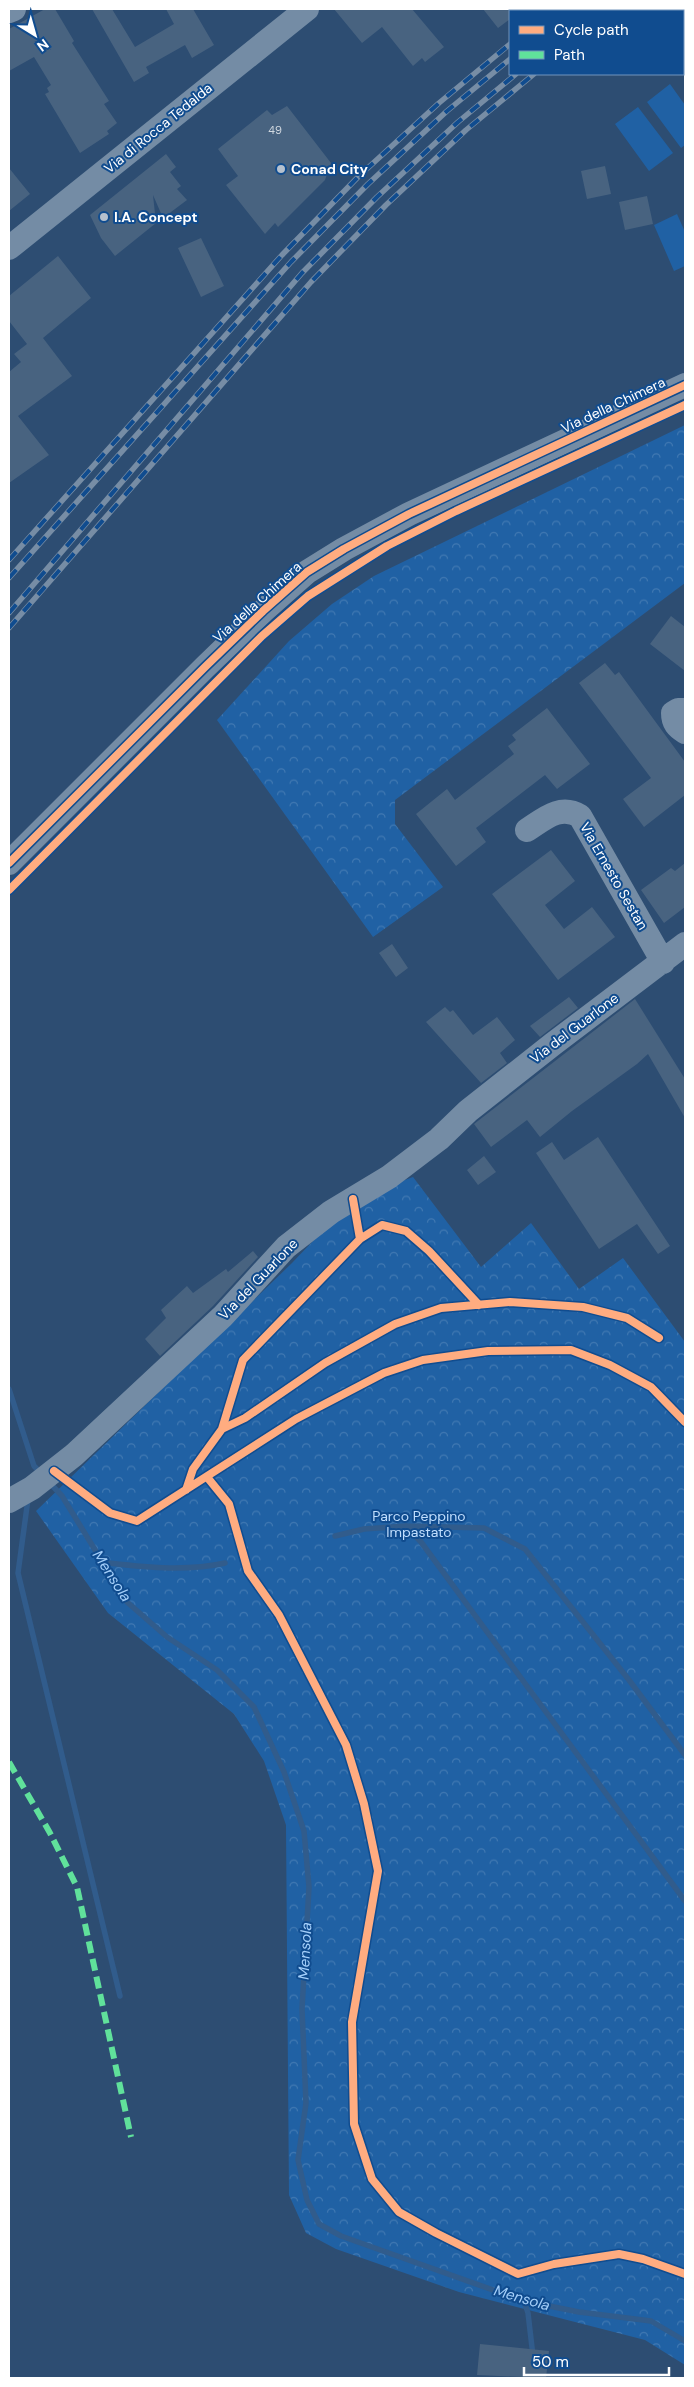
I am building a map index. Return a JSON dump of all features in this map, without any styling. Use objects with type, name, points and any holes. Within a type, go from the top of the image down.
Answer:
[{"type":"street","points":[[9,11],[14,9]]},
{"type":"street","name":"Via di Rocca Tedalda","points":[[9,248],[307,9]]},
{"type":"street","name":"Via della Chimera","points":[[9,862],[263,610],[307,572],[344,549],[408,514],[685,385]]},
{"type":"street","points":[[685,710],[678,710],[673,713],[673,719],[679,728],[685,732]]},
{"type":"street","name":"Via Ernesto Sestan","points":[[527,830],[557,812],[569,811],[580,816],[663,962]]},
{"type":"street","name":"Via del Guarlone","points":[[9,1501],[32,1488],[74,1455],[223,1316],[286,1247],[331,1212],[389,1178],[438,1139],[468,1111],[685,944]]},
{"type":"green space","points":[[670,84],[685,105],[685,145],[681,148],[647,102]]},
{"type":"green space","points":[[638,107],[673,153],[649,171],[615,124]]},
{"type":"green space","points":[[677,214],[685,232],[685,266],[674,271],[654,225]]},
{"type":"green space","points":[[685,425],[685,583],[395,800],[395,824],[443,887],[373,937],[217,720],[289,641],[332,604],[374,576]]},
{"type":"green space","name":"Parco Peppino Impastato","points":[[413,1177],[481,1267],[531,1223],[579,1289],[623,1258],[685,1342],[685,2365],[645,2340],[459,2292],[336,2249],[306,2233],[289,2195],[286,1825],[264,1761],[234,1714],[108,1613],[36,1511],[292,1263],[353,1199]]},
{"type":"building","points":[[45,9],[55,9],[74,41],[72,43],[109,101],[104,104],[117,123],[107,131],[109,134],[80,153],[45,94],[49,92],[47,88],[51,85],[34,57],[9,71],[9,29]]},
{"type":"building","points":[[92,9],[112,9],[135,47],[174,24],[166,9],[193,9],[214,45],[192,58],[185,45],[146,67],[149,73],[134,82]]},
{"type":"building","points":[[334,9],[412,9],[444,47],[425,62],[422,58],[413,66],[382,27],[362,43]]},
{"type":"building","points":[[483,9],[523,9],[509,10],[509,20],[498,28]]},
{"type":"building","name":"Conad City","points":[[287,106],[331,163],[325,180],[278,227],[275,223],[265,234],[226,185],[238,176],[218,149],[267,110],[272,115]]},
{"type":"building","points":[[166,154],[176,167],[170,172],[181,186],[177,189],[187,200],[163,218],[153,195],[156,223],[115,256],[101,238],[90,215]]},
{"type":"building","points":[[605,166],[611,194],[587,199],[581,171]]},
{"type":"building","points":[[9,168],[30,194],[9,211]]},
{"type":"building","points":[[647,196],[653,224],[625,230],[619,202]]},
{"type":"building","points":[[201,238],[224,286],[201,297],[178,248]]},
{"type":"building","points":[[58,256],[91,298],[43,338],[72,376],[18,416],[49,455],[9,483],[9,372],[21,362],[14,354],[27,344],[9,321],[9,296]]},
{"type":"building","points":[[671,616],[685,627],[685,671],[650,644]]},
{"type":"building","points":[[605,663],[615,675],[619,672],[685,762],[685,795],[644,827],[623,799],[651,778],[579,683]]},
{"type":"building","points":[[547,708],[590,764],[557,789],[545,775],[476,828],[486,842],[456,866],[416,814],[447,789],[455,800],[514,754],[508,746],[516,740],[512,735]]},
{"type":"building","points":[[551,850],[575,881],[545,905],[564,929],[592,907],[615,937],[558,980],[492,894]]},
{"type":"building","points":[[685,863],[685,907],[664,923],[641,890],[671,868],[675,871]]},
{"type":"building","points":[[392,944],[408,968],[396,977],[379,953]]},
{"type":"building","points":[[569,997],[578,1008],[540,1037],[530,1026]]},
{"type":"building","points":[[635,999],[685,1079],[685,1118],[648,1054],[540,1137],[527,1120],[491,1147],[474,1124]]},
{"type":"building","points":[[445,1007],[450,1012],[453,1010],[473,1035],[497,1017],[515,1040],[500,1053],[507,1063],[481,1083],[426,1022]]},
{"type":"building","points":[[598,1137],[670,1246],[658,1254],[637,1224],[599,1249],[536,1153],[552,1142],[564,1160]]},
{"type":"building","points":[[484,1156],[496,1172],[478,1185],[467,1170]]},
{"type":"building","points":[[253,1251],[258,1257],[213,1306],[160,1356],[145,1339],[166,1318],[161,1310],[187,1286],[193,1293],[226,1269],[228,1272]]},
{"type":"building","points":[[480,2344],[549,2351],[546,2378],[477,2375]]},
{"type":"waterway","name":"Mensola","points":[[9,1389],[34,1466],[42,1474]]},
{"type":"waterway","name":"Mensola","points":[[48,1481],[62,1496],[127,1602],[167,1637],[217,1670],[254,1707],[284,1772],[304,1831],[309,1887],[302,2009],[306,2103],[298,2160],[307,2200],[319,2224],[341,2236],[524,2301],[579,2312],[651,2321],[685,2341]]},
{"type":"waterway","points":[[28,1499],[18,1573],[120,1996]]},
{"type":"waterway","points":[[406,1526],[421,1542],[685,1901]]},
{"type":"waterway","points":[[335,1536],[364,1529],[406,1526],[484,1528],[525,1549],[629,1680],[685,1755]]},
{"type":"waterway","points":[[101,1562],[179,1568],[225,1563]]},
{"type":"waterway","points":[[524,2301],[528,2313],[533,2356]]},
{"type":"railway","points":[[9,560],[282,255],[359,176],[439,103],[509,45]]},
{"type":"railway","points":[[9,578],[291,262],[368,184],[447,111],[509,60]]},
{"type":"railway","points":[[9,613],[302,273],[377,197],[458,122],[515,75]]},
{"type":"railway","points":[[9,628],[311,282],[386,205],[466,130],[533,75]]},
{"type":"marked path","points":[[9,1762],[50,1833],[77,1887],[131,2137]]},
{"type":"cycle path","points":[[9,863],[205,667],[307,572],[344,549],[409,514],[685,385]]},
{"type":"cycle path","points":[[9,890],[262,636],[308,596],[387,546],[456,511],[685,405]]},
{"type":"cycle path","points":[[186,1490],[193,1469],[222,1429],[243,1360],[360,1239],[353,1199]]},
{"type":"cycle path","points":[[360,1239],[382,1225],[406,1231],[429,1251],[479,1305]]},
{"type":"cycle path","points":[[222,1429],[245,1418],[325,1363],[395,1324],[441,1308],[510,1302],[583,1307],[627,1318],[659,1338]]},
{"type":"cycle path","points":[[54,1471],[110,1513],[137,1521],[296,1419],[384,1373],[423,1360],[488,1351],[571,1350],[610,1365],[651,1387],[685,1422]]},
{"type":"cycle path","points":[[207,1477],[229,1504],[248,1571],[279,1615],[346,1745],[364,1804],[378,1871],[352,2022],[354,2124],[372,2179],[399,2212],[436,2233],[518,2274],[554,2264],[619,2254],[643,2259],[685,2274]]},
{"type":"place","name":"Conad City","points":[[281,169]]},
{"type":"place","name":"I.A. Concept","points":[[104,217]]}]
